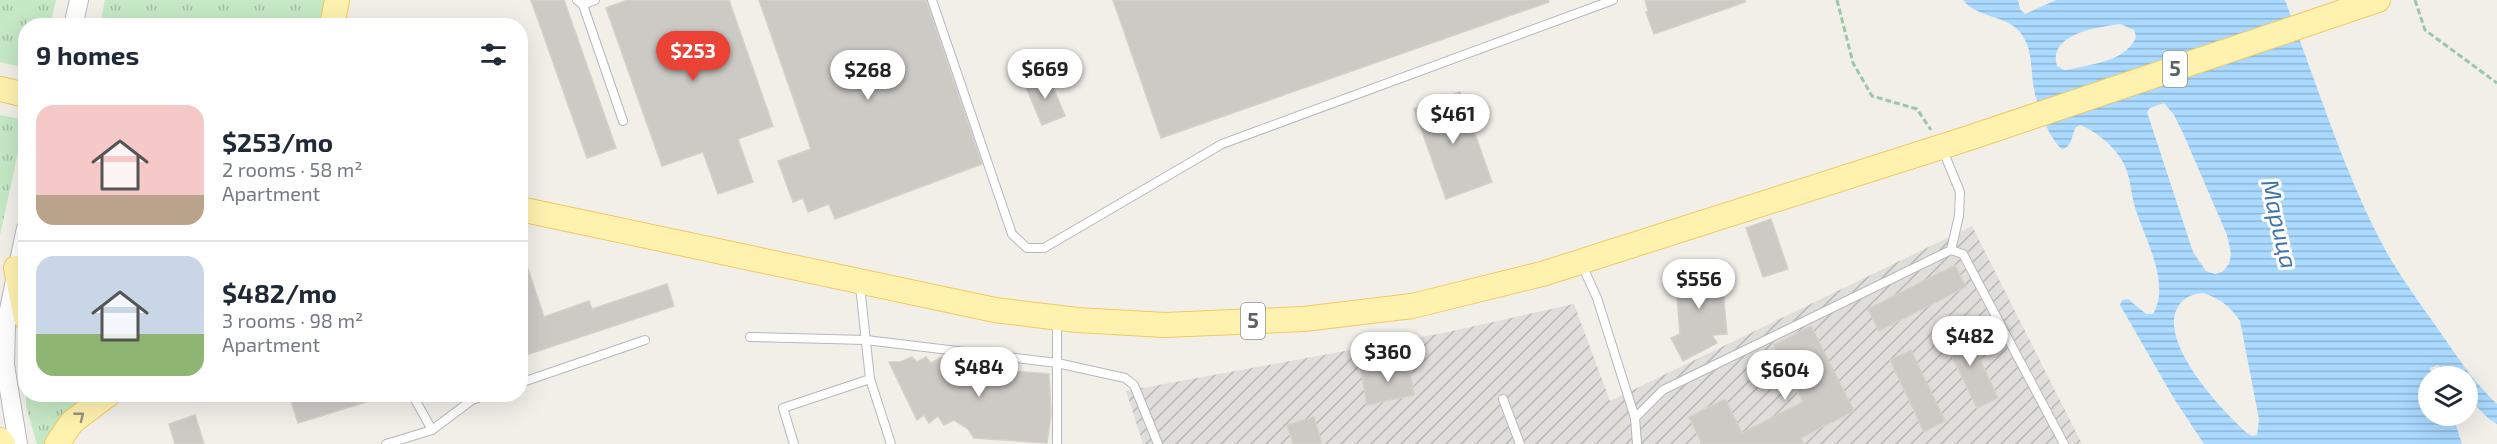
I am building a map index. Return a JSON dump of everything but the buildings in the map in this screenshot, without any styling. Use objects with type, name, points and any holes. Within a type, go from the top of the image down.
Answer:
[{"type":"main road","points":[[334,18],[337,0]]},
{"type":"main road","name":"5","points":[[528,210],[995,310],[1057,318],[1165,325],[1304,320],[1412,306],[1542,274],[1942,147],[2378,0]]},
{"type":"main road","points":[[0,89],[18,93]]},
{"type":"main road","points":[[0,286],[16,268]]},
{"type":"main road","points":[[16,268],[18,278]]},
{"type":"main road","points":[[57,444],[72,422],[98,402]]},
{"type":"main road","points":[[0,441],[3,444]]},
{"type":"street","points":[[75,18],[79,0]]},
{"type":"street","points":[[18,260],[6,324],[5,365],[18,444]]},
{"type":"lane","points":[[595,0],[580,2],[622,121]]},
{"type":"lane","points":[[932,0],[1012,234],[1027,248],[1044,248],[1222,144],[1613,0]]},
{"type":"lane","points":[[1942,147],[1960,192],[1959,216],[1951,250]]},
{"type":"lane","points":[[1635,418],[1663,390],[1951,250],[1963,254],[2064,444]]},
{"type":"lane","points":[[1580,262],[1598,298],[1635,418],[1637,444]]},
{"type":"lane","points":[[859,281],[870,379],[891,444]]},
{"type":"lane","points":[[1057,318],[1057,444]]},
{"type":"lane","points":[[750,337],[866,340],[1057,363],[1125,378],[1134,385],[1158,444]]},
{"type":"lane","points":[[528,380],[645,340]]},
{"type":"lane","points":[[795,444],[783,408],[870,379]]},
{"type":"lane","points":[[1503,399],[1520,444]]},
{"type":"lane","points":[[416,402],[432,430]]},
{"type":"lane","points":[[386,444],[432,430],[469,402]]},
{"type":"path","points":[[1838,0],[1853,63],[1872,96],[1917,109],[1942,147]]},
{"type":"path","points":[[2415,0],[2425,30],[2497,83]]},
{"type":"shaded area","points":[[1972,226],[2082,444],[1143,444],[1126,391],[1443,333],[1574,304],[1610,401]]},
{"type":"green space","points":[[0,0],[56,0],[52,18],[18,18],[18,66],[0,62]]},
{"type":"green space","points":[[105,0],[324,0],[320,18],[101,18]]},
{"type":"green space","points":[[0,115],[18,119],[18,152],[0,235]]},
{"type":"green space","points":[[26,402],[80,402],[64,417],[45,444],[37,444]]},
{"type":"water","name":"Марица","points":[[1963,0],[2018,0],[2020,9],[2025,14],[2056,0],[2285,0],[2340,151],[2379,238],[2399,273],[2464,366],[2418,366],[2418,426],[2456,426],[2462,444],[2204,444],[2173,397],[2120,305],[2122,300],[2128,299],[2146,314],[2153,314],[2158,301],[2159,288],[2154,258],[2134,204],[2128,173],[2123,161],[2107,142],[2080,125],[2076,127],[2066,148],[2062,149],[2057,144],[2039,109],[2034,91],[2030,54],[2024,38],[2011,25],[1977,11]],"holes":[[[2120,24],[2134,30],[2136,36],[2132,44],[2118,56],[2072,69],[2064,70],[2057,66],[2056,55],[2060,46],[2076,34]],[[2164,103],[2174,115],[2183,133],[2227,235],[2231,254],[2229,264],[2222,272],[2215,274],[2206,271],[2193,252],[2147,112],[2150,108]],[[2203,293],[2219,300],[2240,321],[2259,419],[2257,435],[2252,436],[2246,432],[2222,408],[2194,373],[2183,355],[2176,336],[2174,319],[2181,302],[2189,296]]]},
{"type":"water","points":[[2478,383],[2497,404],[2497,424],[2478,408]]}]
